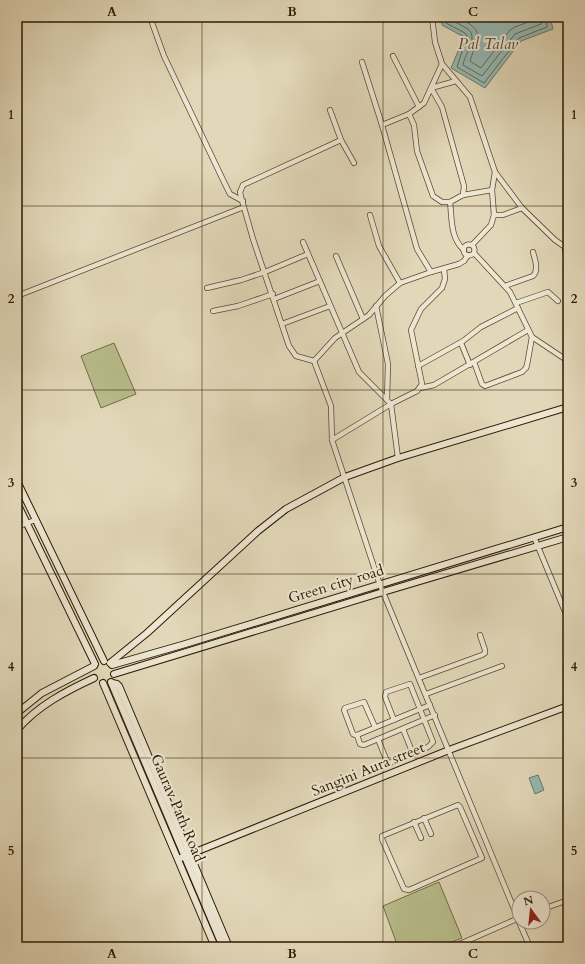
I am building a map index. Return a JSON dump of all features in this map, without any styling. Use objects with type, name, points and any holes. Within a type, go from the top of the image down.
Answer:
[{"type":"street","points":[[150,17],[164,56],[230,194],[243,202]]},
{"type":"street","points":[[432,17],[436,47],[442,64],[465,90],[473,104],[495,172],[522,208],[555,240],[567,247],[568,270]]},
{"type":"street","points":[[393,56],[419,107]]},
{"type":"street","points":[[362,62],[382,125],[417,249],[431,272]]},
{"type":"street","points":[[382,125],[408,114],[424,103],[442,64]]},
{"type":"street","points":[[431,88],[456,81]]},
{"type":"street","points":[[431,88],[442,107],[464,186],[463,195]]},
{"type":"street","points":[[330,110],[341,140],[354,163]]},
{"type":"street","points":[[408,114],[414,126],[416,151],[433,196],[442,202],[450,202],[463,195],[492,190]]},
{"type":"street","points":[[314,361],[296,356],[289,346],[253,239],[240,192],[243,185],[341,140]]},
{"type":"street","points":[[464,250],[466,245],[472,245],[491,225],[494,215],[492,190],[495,172]]},
{"type":"street","points":[[450,202],[453,232],[458,245],[468,255]]},
{"type":"street","points":[[17,296],[244,207]]},
{"type":"street","points":[[494,215],[503,215],[522,208]]},
{"type":"street","points":[[370,215],[379,246],[400,283]]},
{"type":"street","points":[[303,242],[342,334],[360,372],[389,402]]},
{"type":"street","points":[[472,245],[475,249],[474,253],[510,292],[532,337],[568,362]]},
{"type":"street","points":[[505,286],[536,274],[537,270],[533,252]]},
{"type":"street","points":[[314,361],[335,338],[363,319],[400,283],[459,264],[464,261],[468,255],[472,255],[474,253]]},
{"type":"street","points":[[207,288],[241,280],[265,272],[308,254]]},
{"type":"street","points":[[336,256],[363,319]]},
{"type":"street","points":[[420,388],[422,384],[411,330],[421,309],[442,288],[446,279],[444,269]]},
{"type":"street","points":[[213,311],[238,306],[320,281]]},
{"type":"street","points":[[418,366],[461,343],[481,327],[517,305],[548,292],[558,301]]},
{"type":"street","points":[[282,324],[330,306]]},
{"type":"street","points":[[376,306],[388,364],[389,402],[398,458]]},
{"type":"street","points":[[332,440],[389,402],[417,391],[420,388],[434,385],[528,330]]},
{"type":"street","points":[[461,343],[484,386],[522,372],[526,368],[532,337]]},
{"type":"street","points":[[314,361],[330,406],[332,440],[380,585],[511,901]]},
{"type":"street","points":[[17,713],[35,699],[99,661],[109,663],[147,633],[258,530],[286,509],[345,478],[398,458],[568,407]]},
{"type":"street","points":[[17,481],[109,663],[112,679],[103,683],[94,678],[92,674],[94,665],[17,503]]},
{"type":"street","points":[[17,527],[36,520]]},
{"type":"street","name":"Green city road","points":[[109,663],[380,585],[568,527]]},
{"type":"street","name":"Green city road","points":[[112,679],[383,592],[568,537]]},
{"type":"street","points":[[534,538],[568,619]]},
{"type":"street","points":[[419,678],[485,653],[480,635]]},
{"type":"street","points":[[426,694],[502,666]]},
{"type":"street","points":[[17,730],[42,707],[63,693],[94,678]]},
{"type":"street","name":"Gaurav Path Road","points":[[112,679],[188,855],[223,947]]},
{"type":"street","name":"Gaurav Path Road","points":[[103,683],[215,947]]},
{"type":"street","points":[[368,772],[413,754],[430,746],[433,742],[410,684],[386,692],[385,697],[394,720]]},
{"type":"street","points":[[35,699],[42,707]]},
{"type":"street","points":[[375,728],[364,702],[344,710],[353,734],[357,735],[360,744],[363,745],[435,715]]},
{"type":"street","points":[[357,735],[430,705]]},
{"type":"street","name":"Sangini Aura street","points":[[178,859],[449,750],[568,706]]},
{"type":"street","points":[[403,729],[413,754]]},
{"type":"street","points":[[378,739],[388,764]]},
{"type":"street","points":[[458,805],[482,858],[409,890],[405,890],[382,837],[383,835],[424,818],[458,805]]},
{"type":"street","points":[[466,821],[476,816]]},
{"type":"street","points":[[424,818],[431,834]]},
{"type":"street","points":[[414,822],[421,838]]},
{"type":"street","points":[[188,855],[229,947]]},
{"type":"street","points":[[551,906],[566,901],[568,909]]},
{"type":"street","points":[[453,947],[511,923]]},
{"type":"street","points":[[523,930],[530,947]]},
{"type":"green space","points":[[114,343],[136,394],[101,408],[81,356]]},
{"type":"green space","points":[[439,882],[462,938],[439,947],[398,947],[383,906]]},
{"type":"water","name":"Pal Talav","points":[[441,17],[550,17],[553,29],[521,41],[485,88],[451,68],[464,37],[442,25]]},
{"type":"water","points":[[538,775],[544,790],[535,794],[529,778]]}]
